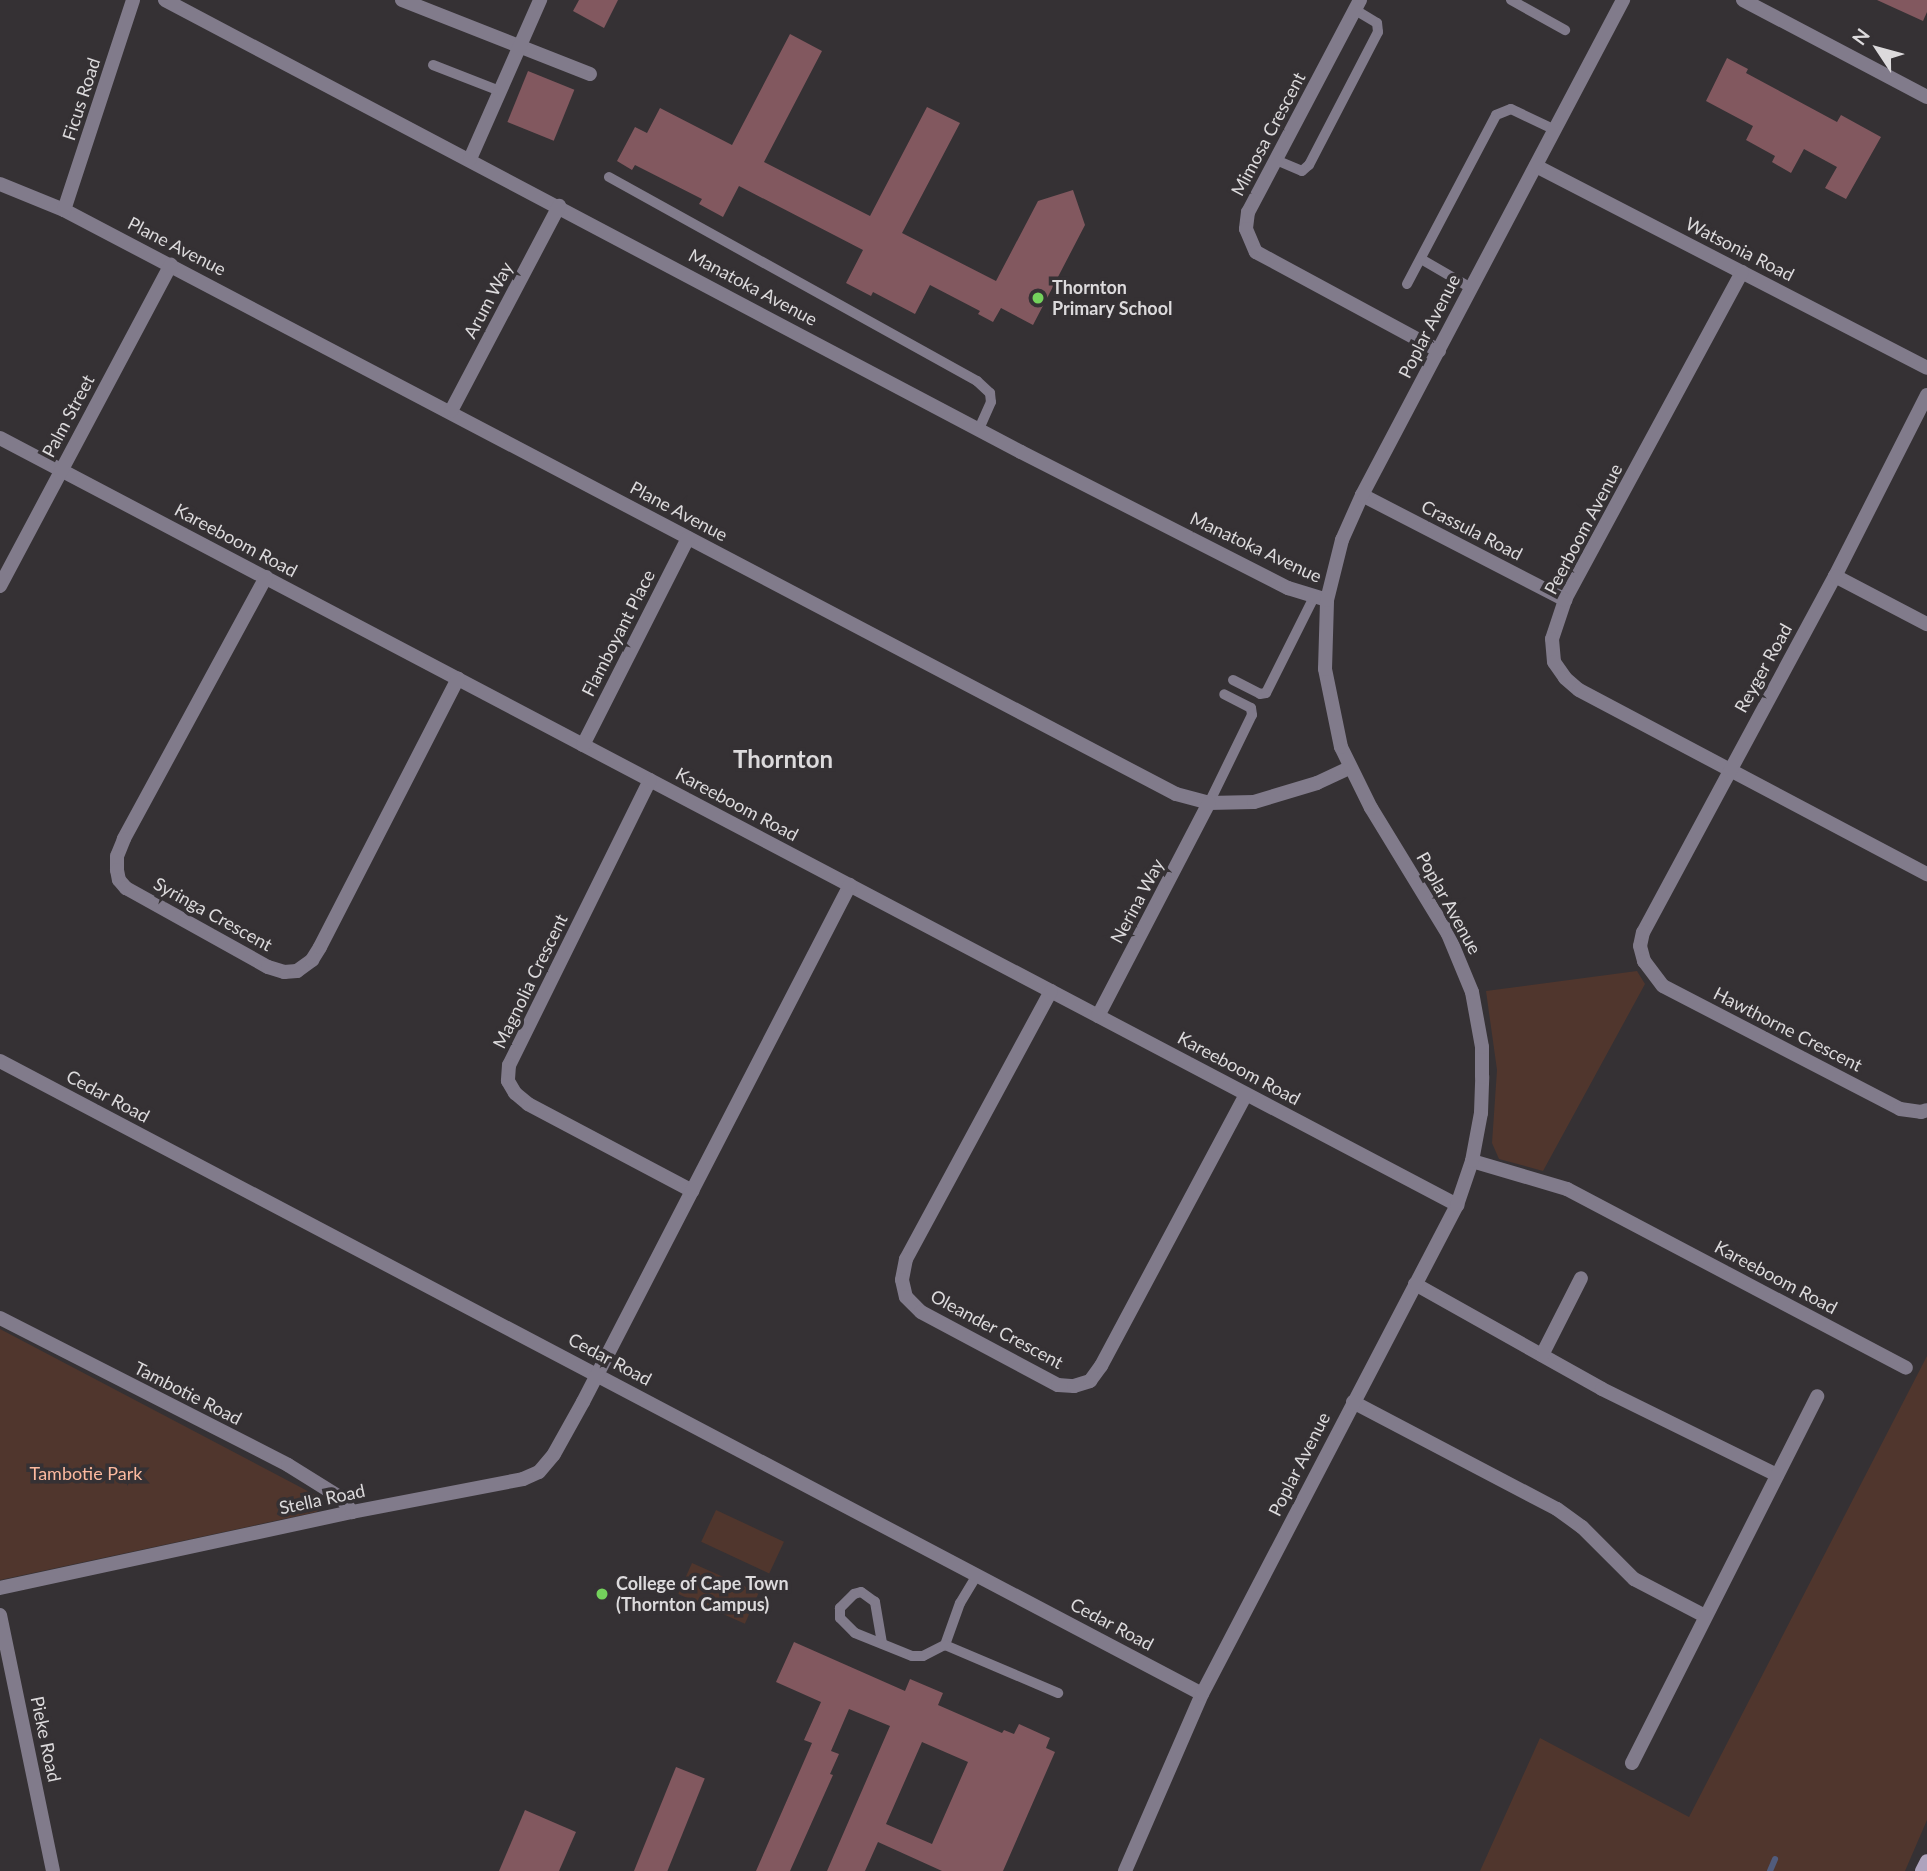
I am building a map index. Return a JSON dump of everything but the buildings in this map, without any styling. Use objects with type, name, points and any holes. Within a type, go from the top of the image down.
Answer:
[{"type":"main road","points":[[1923,1871],[1927,1861]]},
{"type":"street","name":"Ficus Road","points":[[65,210],[133,0]]},
{"type":"street","name":"Manatoka Avenue","points":[[165,0],[979,429],[1288,588],[1321,599]]},
{"type":"street","points":[[402,0],[590,74]]},
{"type":"street","points":[[470,159],[540,0]]},
{"type":"street","name":"Poplar Avenue","points":[[1125,1871],[1202,1694],[1457,1205],[1472,1161],[1481,1113],[1482,1047],[1472,992],[1448,934],[1349,768],[1335,728],[1325,668],[1321,599],[1342,540],[1362,495],[1623,0]]},
{"type":"street","points":[[1743,0],[1927,97]]},
{"type":"street","name":"Mimosa Crescent","points":[[1357,5],[1248,212],[1246,229],[1256,252],[1439,351]]},
{"type":"street","name":"Watsonia Road","points":[[1536,166],[1927,368]]},
{"type":"street","name":"Plane Avenue","points":[[0,184],[65,210],[1176,794],[1209,803],[1254,802],[1317,783],[1349,768]]},
{"type":"street","name":"Arum Way","points":[[451,411],[559,206]]},
{"type":"street","name":"Palm Street","points":[[0,586],[171,265]]},
{"type":"street","name":"Peerboom Avenue","points":[[1729,770],[1579,690],[1565,678],[1554,662],[1552,639],[1565,600],[1742,272]]},
{"type":"street","name":"Reyger Road","points":[[1644,961],[1640,946],[1643,932],[1835,576],[1927,394]]},
{"type":"street","name":"Kareeboom Road","points":[[0,438],[1457,1205]]},
{"type":"street","name":"Crassula Road","points":[[1362,495],[1565,600]]},
{"type":"street","name":"Flamboyant Place","points":[[583,745],[688,538]]},
{"type":"street","points":[[1835,576],[1927,624]]},
{"type":"street","name":"Syringa Crescent","points":[[266,578],[124,839],[117,856],[117,870],[119,880],[126,888],[268,967],[284,972],[297,971],[312,960],[458,678]]},
{"type":"street","points":[[1729,770],[1927,874]]},
{"type":"street","name":"Magnolia Crescent","points":[[650,780],[509,1065],[508,1081],[515,1093],[528,1104],[692,1191]]},
{"type":"street","name":"Nerina Way","points":[[1098,1016],[1209,803]]},
{"type":"street","points":[[596,1373],[850,885]]},
{"type":"street","name":"Hawthorne Crescent","points":[[1644,961],[1663,986],[1900,1109],[1921,1112],[1927,1110]]},
{"type":"street","name":"Oleander Crescent","points":[[1051,991],[905,1259],[902,1280],[906,1297],[921,1312],[1058,1385],[1074,1386],[1090,1381],[1101,1366],[1246,1094]]},
{"type":"street","name":"Cedar Road","points":[[0,1061],[1202,1694]]},
{"type":"street","name":"Kareeboom Road","points":[[1472,1161],[1567,1189],[1906,1368]]},
{"type":"street","points":[[1542,1354],[1581,1278]]},
{"type":"street","points":[[1415,1284],[1602,1389],[1777,1475]]},
{"type":"street","name":"Tambotie Road","points":[[0,1318],[288,1465],[341,1498],[352,1512]]},
{"type":"street","name":"Stella Road","points":[[0,1588],[531,1476],[548,1464],[596,1373]]},
{"type":"street","points":[[1632,1763],[1817,1396]]},
{"type":"street","points":[[1353,1402],[1569,1517],[1593,1537],[1622,1570],[1647,1587],[1705,1616]]},
{"type":"street","name":"Pieke Road","points":[[0,1615],[53,1871]]},
{"type":"lane","points":[[1511,0],[1565,30]]},
{"type":"lane","points":[[1276,160],[1302,171],[1315,153],[1378,32],[1377,23],[1357,5]]},
{"type":"lane","points":[[433,65],[500,91]]},
{"type":"lane","points":[[1407,284],[1496,115],[1511,108],[1555,130]]},
{"type":"lane","points":[[609,177],[977,381],[990,393],[991,402],[979,429]]},
{"type":"lane","points":[[1420,260],[1471,288]]},
{"type":"lane","points":[[1233,680],[1260,694],[1266,693],[1321,599]]},
{"type":"lane","points":[[1209,803],[1252,715],[1251,708],[1224,694]]},
{"type":"lane","points":[[881,1643],[875,1602],[861,1592],[854,1594],[841,1608],[840,1618],[855,1633],[912,1656],[923,1656],[944,1646],[960,1603],[977,1575]]},
{"type":"lane","points":[[944,1646],[1058,1693]]},
{"type":"green space","points":[[1637,971],[1645,984],[1543,1171],[1499,1159],[1492,1143],[1497,1070],[1486,991]]},
{"type":"green space","name":"Tambotie Park","points":[[0,1329],[319,1497],[322,1508],[316,1512],[0,1580]]},
{"type":"green space","points":[[1927,1356],[1927,1820],[1905,1871],[1480,1871],[1540,1738],[1689,1817]]},
{"type":"green space","points":[[716,1510],[784,1542],[769,1573],[701,1542]]},
{"type":"green space","points":[[692,1563],[759,1593],[745,1624],[678,1594]]},
{"type":"waterway","points":[[1770,1871],[1775,1859]]},
{"type":"place","name":"Thornton Primary School","points":[[1038,298]]},
{"type":"place","name":"College of Cape Town (Thornton Campus)","points":[[602,1594]]},
{"type":"district","name":"Thornton","points":[[783,759]]}]
